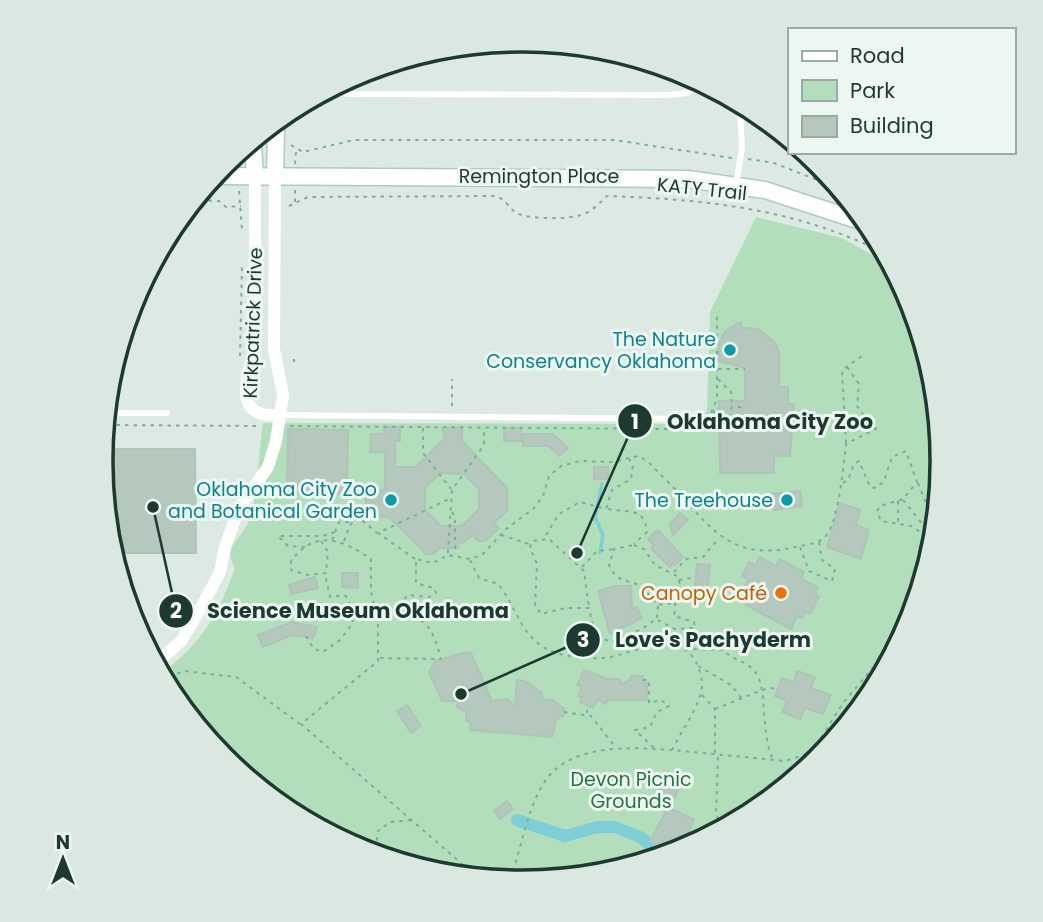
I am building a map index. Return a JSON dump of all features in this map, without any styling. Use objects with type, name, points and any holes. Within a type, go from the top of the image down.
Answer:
[{"type":"main road","points":[[275,178],[282,134]]},
{"type":"main road","points":[[254,153],[255,177]]},
{"type":"main road","name":"Remington Place","points":[[229,176],[639,176],[736,184],[797,199],[850,217]]},
{"type":"street","name":"Kirkpatrick Drive","points":[[255,177],[256,349],[248,371],[247,404],[252,412],[278,420],[283,395],[274,349],[275,178]]},
{"type":"street","points":[[163,657],[182,640],[219,572],[239,508],[268,467],[276,441],[278,420]]},
{"type":"lane","points":[[345,93],[668,95],[688,93],[691,90]]},
{"type":"lane","points":[[736,184],[743,148],[740,116]]},
{"type":"lane","points":[[116,413],[167,413]]},
{"type":"lane","points":[[278,420],[452,416],[689,419]]},
{"type":"path","points":[[282,134],[296,151],[303,152],[354,140],[614,140],[726,157]]},
{"type":"path","points":[[754,160],[774,163],[818,180]]},
{"type":"path","points":[[295,195],[295,203]]},
{"type":"path","name":"KATY Trail","points":[[283,206],[308,197],[493,196],[504,199],[515,213],[524,216],[567,217],[584,215],[607,196],[704,201],[744,206],[795,219],[868,246]]},
{"type":"path","points":[[207,200],[219,201],[226,207],[239,206]]},
{"type":"path","points":[[239,200],[242,234]]},
{"type":"path","points":[[240,359],[242,262]]},
{"type":"path","points":[[344,541],[352,522],[358,517],[416,559],[433,563],[448,555],[455,555],[470,559],[482,555],[501,535],[533,509],[543,496],[549,476],[561,466],[580,461],[611,462],[638,456],[645,459],[720,537],[732,544],[777,551],[820,541],[828,533],[842,483],[846,444],[842,370],[862,356]]},
{"type":"path","points":[[846,444],[876,429],[857,406],[859,384],[847,366]]},
{"type":"path","points":[[717,369],[745,369]]},
{"type":"path","points":[[712,410],[722,418],[728,417],[732,407],[731,392],[717,378]]},
{"type":"path","points":[[452,379],[452,428]]},
{"type":"path","points":[[732,407],[745,407]]},
{"type":"path","points":[[115,425],[278,420],[423,428],[423,453],[452,490]]},
{"type":"path","points":[[448,555],[452,490],[484,445],[484,429]]},
{"type":"path","points":[[842,483],[847,481],[854,464],[859,461],[870,487],[879,486],[886,477],[891,458],[905,451],[928,504]]},
{"type":"path","points":[[607,509],[612,490],[631,479],[633,465],[628,458]]},
{"type":"path","points":[[917,482],[903,499],[880,506],[877,511],[881,521],[911,526],[923,534]]},
{"type":"path","points":[[378,533],[452,498]]},
{"type":"path","points":[[903,499],[905,506],[925,527]]},
{"type":"path","points":[[898,501],[898,524]]},
{"type":"path","points":[[501,535],[530,544],[545,537],[562,511],[580,502],[607,509],[636,512],[643,518],[647,527],[646,536],[634,545],[597,551],[581,568]]},
{"type":"path","points":[[452,511],[455,517],[455,555]]},
{"type":"path","points":[[332,540],[339,522],[352,522]]},
{"type":"path","points":[[306,547],[288,546],[278,536],[323,536],[335,532]]},
{"type":"path","points":[[545,537],[581,568],[586,578],[595,634],[589,644],[588,658]]},
{"type":"path","points":[[674,572],[686,559],[703,557],[720,537]]},
{"type":"path","points":[[301,724],[367,672],[379,658],[378,621],[370,592],[371,559],[344,541],[321,541],[306,547],[292,561],[291,570],[300,575],[324,573],[328,570],[328,552],[321,541]]},
{"type":"path","points":[[799,546],[809,571],[832,581],[835,569],[822,560],[820,541]]},
{"type":"path","points":[[530,544],[537,564],[535,606],[538,611],[546,614],[565,608],[589,608]]},
{"type":"path","points":[[634,545],[644,549],[659,567],[674,572],[679,580],[674,616],[694,622],[696,627],[675,629],[656,619]]},
{"type":"path","points":[[614,549],[609,565],[615,575],[627,583],[639,584],[658,605]]},
{"type":"path","points":[[378,621],[398,611],[407,595],[429,597],[437,592],[434,588],[416,583],[416,559]]},
{"type":"path","points":[[470,559],[479,578],[495,581],[501,587],[510,606],[535,641],[557,653],[588,658],[615,656],[664,644],[684,649],[723,650],[734,660],[754,670],[762,690],[765,738],[774,760]]},
{"type":"path","points":[[306,636],[314,649],[323,652],[331,648],[351,627],[354,618],[347,596],[330,597],[324,573]]},
{"type":"path","points":[[679,580],[691,578]]},
{"type":"path","points":[[658,605],[669,604],[676,598]]},
{"type":"path","points":[[595,634],[611,642],[645,628],[656,619],[658,605]]},
{"type":"path","points":[[379,658],[441,659],[428,625],[419,617],[398,611]]},
{"type":"path","points":[[684,649],[698,665],[715,678],[727,682],[742,699]]},
{"type":"path","points":[[672,750],[701,695],[698,665]]},
{"type":"path","points":[[820,739],[843,703],[875,666]]},
{"type":"path","points":[[174,675],[185,671],[236,677],[301,724],[463,865]]},
{"type":"path","points":[[643,680],[649,680],[649,704],[663,700],[669,706],[657,712],[650,727],[635,730],[656,749]]},
{"type":"path","points":[[715,709],[762,690],[779,687]]},
{"type":"path","points":[[701,695],[715,709],[718,819]]},
{"type":"path","points":[[587,706],[587,714]]},
{"type":"path","points":[[564,712],[587,714],[596,721],[617,749]]},
{"type":"path","points":[[513,870],[535,803],[546,780],[567,761],[617,749],[672,750],[774,760],[800,757],[810,750]]},
{"type":"path","points":[[377,843],[378,831],[390,822],[414,820]]},
{"type":"green space","name":"Devon Picnic Grounds","points":[[756,217],[842,238],[874,256],[888,280],[916,355],[927,408],[930,461],[927,514],[916,567],[899,617],[875,665],[846,710],[810,750],[770,785],[726,815],[702,827],[627,856],[548,869],[468,866],[390,848],[317,815],[252,768],[197,710],[169,667],[189,649],[208,625],[229,584],[235,568],[232,548],[246,528],[252,512],[263,423],[692,424],[707,411],[710,312]]},
{"type":"building","points":[[741,322],[742,328],[758,329],[774,342],[779,352],[779,387],[788,387],[788,404],[794,404],[790,456],[774,456],[774,473],[720,473],[719,401],[745,401],[745,368],[719,361],[719,343],[725,331]]},
{"type":"building","points":[[384,427],[400,427],[400,441],[395,441],[395,467],[416,467],[445,438],[442,428],[462,428],[462,438],[459,438],[507,488],[507,511],[494,523],[499,528],[485,541],[478,541],[472,535],[464,542],[458,543],[458,548],[440,548],[433,554],[426,554],[389,517],[366,516],[366,490],[385,490],[385,452],[370,452],[371,434],[384,434]],"holes":[[[440,473],[464,474],[479,489],[479,509],[462,526],[441,526],[425,510],[425,488]]]},
{"type":"building","points":[[504,428],[521,428],[521,441],[504,441]]},
{"type":"building","points":[[288,429],[348,430],[347,494],[287,493]]},
{"type":"building","points":[[523,434],[553,434],[568,448],[559,456],[549,446],[523,446]]},
{"type":"building","points":[[113,449],[195,449],[196,553],[124,553],[116,514]]},
{"type":"building","points":[[594,467],[608,467],[608,479],[594,479]]},
{"type":"building","name":"The Treehouse","points":[[800,491],[802,506],[774,510],[772,494]]},
{"type":"building","points":[[840,503],[860,510],[856,525],[869,530],[861,559],[827,547]]},
{"type":"building","points":[[680,513],[688,520],[673,535],[670,524]]},
{"type":"building","points":[[658,530],[683,557],[675,565],[673,563],[670,567],[651,549],[654,545],[648,539]]},
{"type":"building","name":"Canopy Café","points":[[760,557],[776,566],[780,559],[804,572],[801,579],[818,587],[815,595],[819,597],[810,614],[805,612],[802,618],[797,616],[791,629],[746,605],[752,596],[743,591],[748,579],[742,576],[749,562],[755,566]]},
{"type":"building","points":[[697,564],[710,565],[707,596],[694,594]]},
{"type":"building","points":[[342,573],[358,573],[358,588],[342,587]]},
{"type":"building","points":[[315,577],[318,588],[291,594],[289,585]]},
{"type":"building","points":[[615,586],[631,586],[632,609],[637,607],[642,618],[610,634],[598,591]]},
{"type":"building","points":[[292,622],[317,627],[313,638],[292,635],[263,647],[258,635]]},
{"type":"building","points":[[471,653],[492,701],[507,699],[515,706],[517,680],[525,681],[542,693],[542,699],[552,700],[564,709],[564,715],[556,720],[552,737],[470,730],[471,724],[466,720],[466,712],[457,707],[459,701],[442,701],[429,672],[435,661]]},
{"type":"building","points":[[584,670],[607,679],[619,679],[622,684],[630,680],[631,676],[643,676],[643,683],[647,683],[647,700],[608,700],[606,704],[598,700],[592,708],[580,702],[582,698],[578,696],[582,687],[577,685]]},
{"type":"building","points":[[797,671],[815,677],[811,688],[831,695],[823,714],[805,708],[800,719],[782,712],[787,701],[775,696],[782,678],[794,682]]},
{"type":"building","points":[[407,705],[421,726],[411,733],[397,711]]},
{"type":"building","points":[[668,772],[683,779],[672,804],[655,796]]},
{"type":"building","points":[[507,801],[513,809],[500,819],[494,811]]},
{"type":"building","points":[[668,807],[694,820],[688,834],[659,846],[650,841]]},
{"type":"waterway","points":[[600,553],[603,535],[595,517],[602,484]]},
{"type":"waterway","points":[[517,820],[565,836],[597,827],[615,827],[640,837],[654,848]]},
{"type":"place","name":"The Nature Conservancy Oklahoma","points":[[730,350]]},
{"type":"place","name":"Oklahoma City Zoo and Botanical Garden","points":[[391,500]]},
{"type":"place","name":"The Treehouse","points":[[787,500]]},
{"type":"place","name":"Science Museum Oklahoma","points":[[153,507]]},
{"type":"place","name":"Oklahoma City Zoo","points":[[577,553]]},
{"type":"place","name":"Canopy Café","points":[[781,593]]},
{"type":"place","name":"Love's Pachyderm","points":[[461,694]]}]
